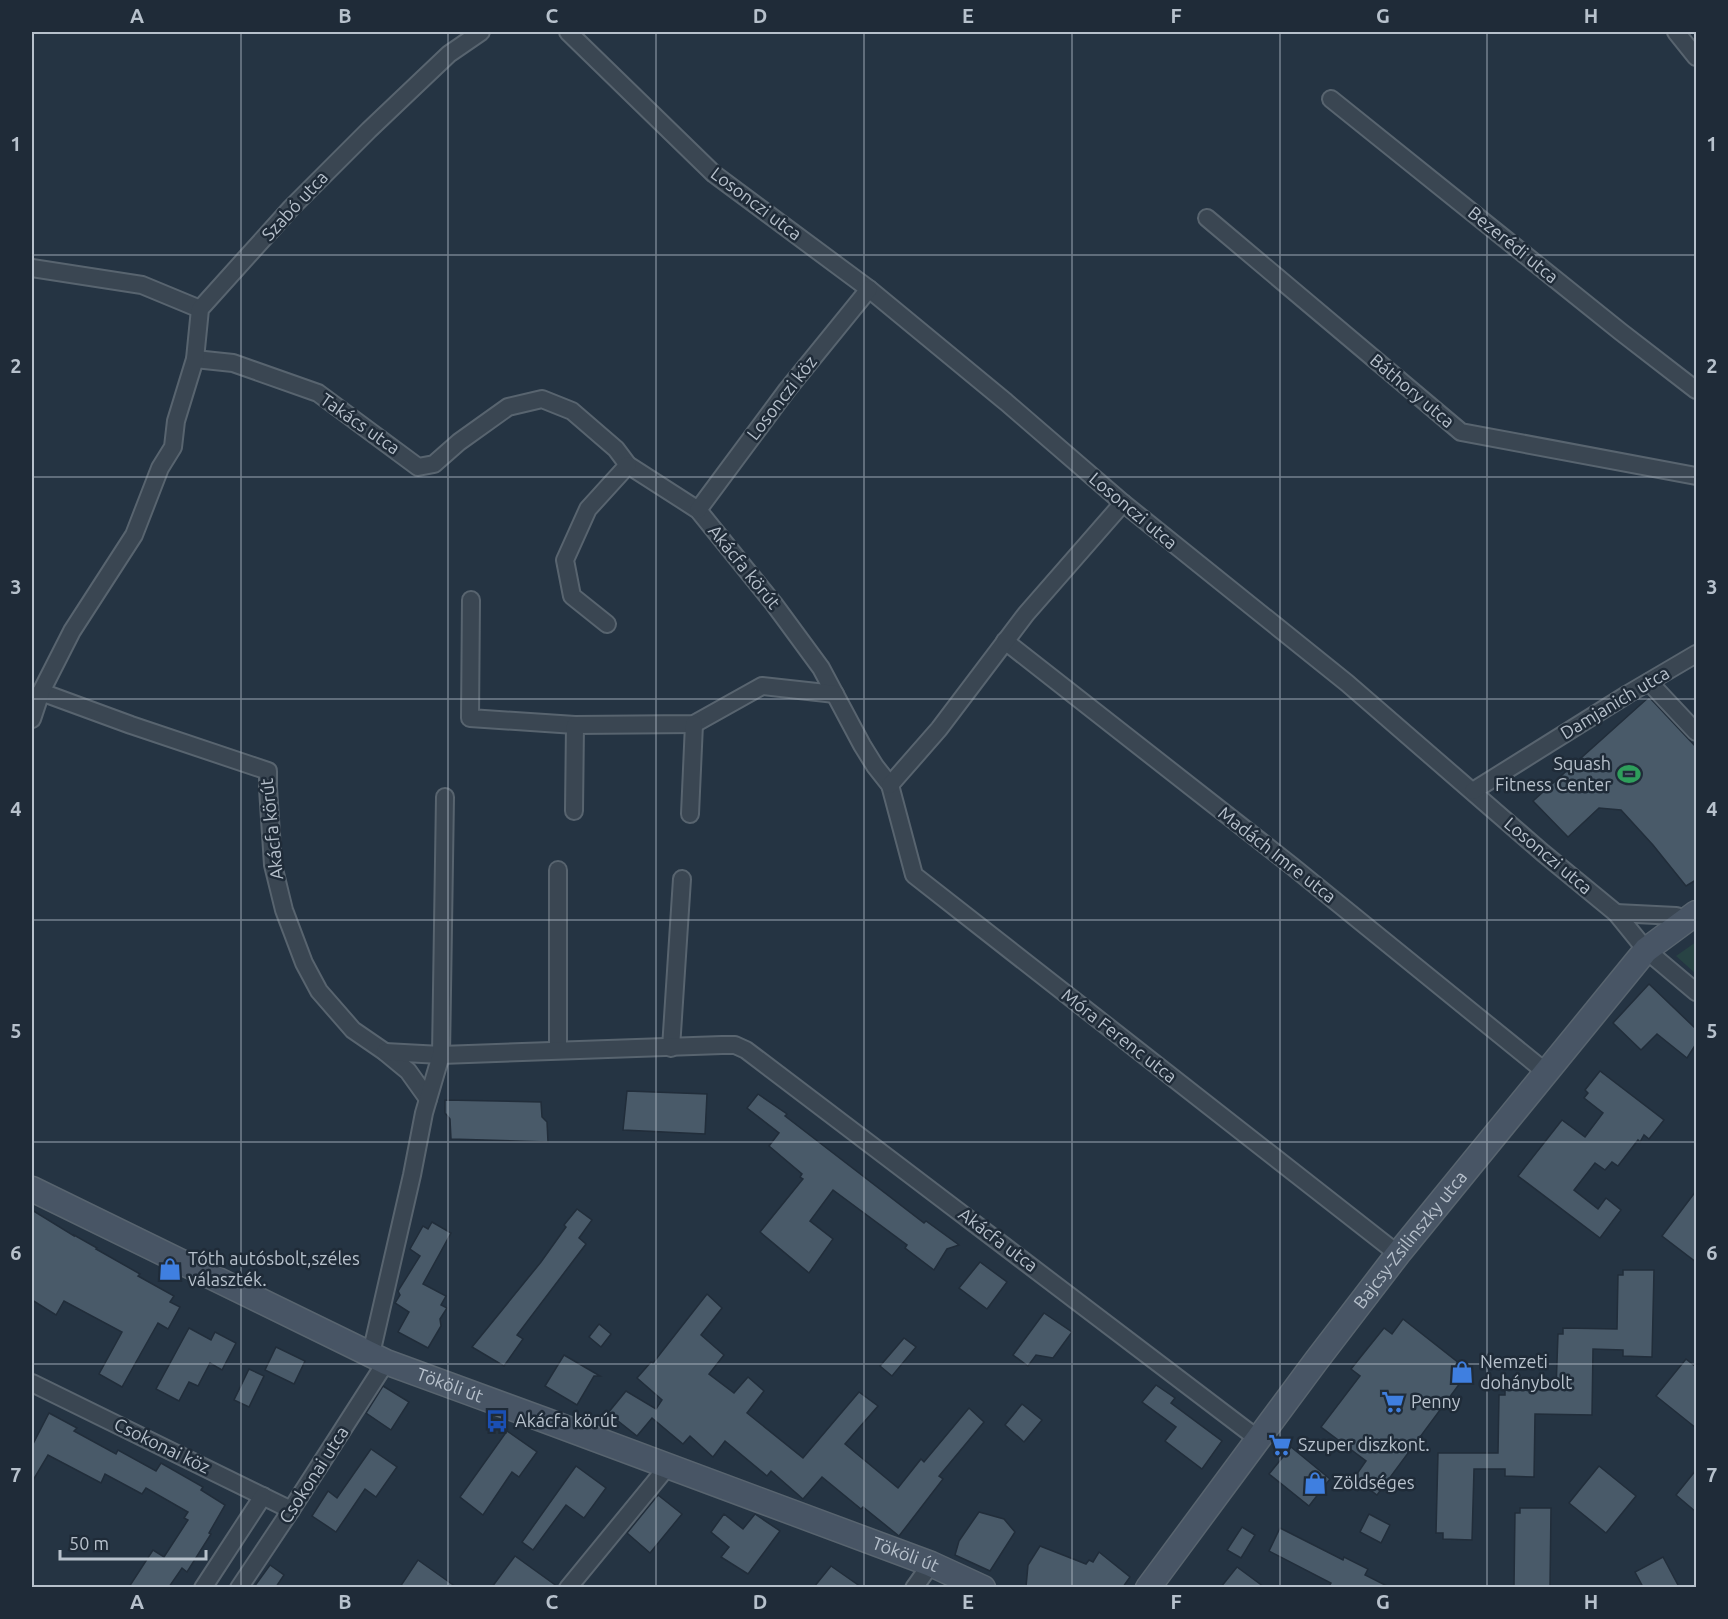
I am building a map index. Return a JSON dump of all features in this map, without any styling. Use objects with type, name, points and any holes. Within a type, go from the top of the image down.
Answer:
[{"type":"street","name":"Szabó utca","points":[[200,309],[291,208],[369,130],[449,54],[481,32]]},
{"type":"street","name":"Losonczi utca","points":[[568,32],[714,174],[869,289],[1123,503],[1347,683],[1616,913],[1646,950],[1696,992]]},
{"type":"street","points":[[1676,32],[1696,57]]},
{"type":"street","name":"Bezerédi utca","points":[[1331,99],[1696,390]]},
{"type":"street","name":"Báthory utca","points":[[1207,218],[1461,432],[1696,476]]},
{"type":"street","points":[[32,268],[142,285],[200,309],[195,359],[176,421],[173,447],[160,468],[134,534],[72,631],[41,692],[32,719]]},
{"type":"street","name":"Losonczi köz","points":[[698,510],[787,390],[869,289]]},
{"type":"street","name":"Takács utca","points":[[195,359],[233,363],[318,393],[418,467]]},
{"type":"street","name":"Akácfa körút","points":[[418,467],[434,464],[459,442],[508,407],[542,399],[572,411],[616,449],[628,465],[698,510],[774,604],[821,668],[862,745],[890,785]]},
{"type":"street","points":[[607,624],[572,596],[565,560],[588,509],[628,465]]},
{"type":"street","points":[[890,785],[939,729],[1026,614],[1123,503]]},
{"type":"street","points":[[471,600],[470,718],[575,725],[694,724],[762,686],[835,694]]},
{"type":"street","name":"Madách Imre utca","points":[[1005,642],[1283,859],[1547,1073]]},
{"type":"street","name":"Damjanich utca","points":[[1473,791],[1696,654]]},
{"type":"street","points":[[1649,682],[1696,732]]},
{"type":"street","name":"Akácfa körút","points":[[41,692],[268,771],[273,865],[284,910],[304,963],[319,991],[353,1030],[408,1071],[428,1099]]},
{"type":"street","points":[[690,813],[694,724]]},
{"type":"street","points":[[574,811],[575,725]]},
{"type":"street","name":"Móra Ferenc utca","points":[[890,785],[914,875],[1398,1254]]},
{"type":"street","points":[[378,1358],[380,1319],[428,1099],[441,1055],[445,797]]},
{"type":"street","points":[[558,870],[558,1050]]},
{"type":"street","points":[[385,1052],[441,1055],[671,1048],[682,879]]},
{"type":"street","points":[[1616,913],[1692,916]]},
{"type":"street","name":"Bajcsy-Zsilinszky utca","points":[[1148,1587],[1322,1352],[1398,1254],[1646,950],[1692,916]]},
{"type":"street","name":"Akácfa utca","points":[[671,1048],[735,1046],[746,1050],[1258,1439]]},
{"type":"street","name":"Tököli út","points":[[32,1189],[378,1358],[931,1564],[983,1587]]},
{"type":"street","name":"Csokonai utca","points":[[239,1587],[291,1510],[378,1358]]},
{"type":"street","name":"Csokonai köz","points":[[32,1383],[291,1510]]},
{"type":"street","points":[[568,1587],[668,1466]]},
{"type":"street","points":[[203,1587],[263,1496]]},
{"type":"street","points":[[914,1587],[931,1564]]},
{"type":"green space","points":[[1696,942],[1696,974],[1676,956]]},
{"type":"building","name":"Squash Fitness Center","points":[[1649,697],[1696,747],[1696,880],[1686,886],[1621,810],[1599,808],[1568,837],[1533,801]]},
{"type":"building","points":[[1649,984],[1696,1029],[1696,1044],[1687,1058],[1657,1034],[1641,1050],[1613,1023]]},
{"type":"building","points":[[1600,1071],[1664,1120],[1649,1139],[1644,1135],[1640,1142],[1638,1140],[1618,1166],[1612,1162],[1605,1170],[1595,1163],[1574,1190],[1598,1209],[1606,1198],[1621,1210],[1600,1238],[1518,1176],[1562,1120],[1585,1137],[1603,1113],[1584,1098],[1588,1093],[1585,1090]]},
{"type":"building","points":[[627,1091],[707,1094],[705,1134],[623,1130]]},
{"type":"building","points":[[758,1094],[787,1114],[785,1116],[924,1223],[926,1221],[959,1245],[947,1249],[934,1270],[905,1248],[907,1245],[833,1190],[810,1221],[833,1239],[809,1273],[760,1232],[803,1179],[800,1177],[802,1174],[769,1146],[779,1133],[747,1108]]},
{"type":"building","points":[[445,1100],[541,1102],[542,1117],[547,1122],[548,1142],[451,1139],[450,1119],[445,1113]]},
{"type":"building","points":[[1696,1191],[1696,1262],[1662,1236]]},
{"type":"building","points":[[577,1209],[592,1220],[579,1238],[586,1244],[517,1335],[523,1339],[504,1366],[472,1347],[541,1262]]},
{"type":"building","points":[[32,1210],[174,1296],[170,1302],[180,1307],[168,1329],[158,1323],[122,1387],[99,1374],[122,1332],[64,1301],[56,1315],[32,1300]]},
{"type":"building","points":[[432,1222],[451,1233],[423,1284],[446,1296],[441,1305],[447,1308],[440,1319],[441,1326],[428,1348],[398,1332],[409,1312],[395,1303],[400,1295],[398,1291],[420,1256],[410,1249],[423,1226],[428,1229]]},
{"type":"building","points":[[980,1262],[1007,1282],[987,1309],[959,1288]]},
{"type":"building","points":[[1623,1270],[1654,1270],[1652,1357],[1623,1356],[1623,1350],[1593,1349],[1592,1415],[1535,1414],[1534,1477],[1505,1476],[1505,1469],[1474,1469],[1472,1540],[1443,1539],[1443,1533],[1436,1533],[1438,1453],[1498,1453],[1499,1395],[1505,1395],[1505,1389],[1556,1390],[1558,1334],[1563,1334],[1563,1328],[1617,1329],[1618,1275],[1623,1275]]},
{"type":"building","points":[[707,1294],[722,1308],[701,1335],[724,1355],[709,1374],[734,1393],[748,1377],[764,1391],[747,1413],[803,1458],[859,1392],[878,1406],[845,1444],[898,1488],[921,1459],[924,1462],[969,1408],[984,1422],[939,1476],[943,1479],[899,1536],[822,1477],[803,1499],[771,1471],[767,1476],[725,1441],[713,1457],[690,1436],[683,1444],[652,1418],[637,1436],[608,1413],[626,1391],[656,1409],[662,1400],[637,1378],[651,1362],[653,1363]]},
{"type":"building","points":[[1044,1313],[1072,1332],[1053,1358],[1036,1355],[1028,1366],[1013,1355]]},
{"type":"building","name":"Penny","points":[[1403,1319],[1469,1371],[1377,1495],[1354,1478],[1366,1461],[1321,1427],[1360,1376],[1351,1369],[1384,1328],[1392,1334]]},
{"type":"building","points":[[599,1324],[611,1334],[601,1347],[589,1337]]},
{"type":"building","points":[[189,1328],[211,1340],[215,1332],[236,1343],[222,1370],[210,1363],[198,1386],[189,1382],[179,1401],[156,1389]]},
{"type":"building","points":[[904,1338],[916,1347],[892,1376],[880,1366]]},
{"type":"building","points":[[276,1347],[305,1361],[294,1384],[265,1370]]},
{"type":"building","points":[[564,1355],[600,1376],[594,1376],[577,1405],[545,1386]]},
{"type":"building","points":[[1686,1359],[1696,1367],[1696,1428],[1656,1396]]},
{"type":"building","points":[[249,1369],[264,1376],[249,1407],[234,1400]]},
{"type":"building","points":[[1156,1385],[1175,1398],[1171,1403],[1222,1441],[1202,1469],[1165,1441],[1176,1427],[1142,1402]]},
{"type":"building","points":[[383,1386],[409,1402],[391,1430],[366,1413]]},
{"type":"building","points":[[1022,1404],[1042,1420],[1024,1442],[1005,1425]]},
{"type":"building","points":[[49,1413],[77,1428],[74,1431],[116,1454],[118,1450],[156,1471],[161,1463],[203,1487],[201,1490],[225,1505],[209,1533],[211,1534],[187,1572],[182,1568],[169,1587],[129,1587],[153,1550],[164,1557],[188,1520],[184,1518],[188,1512],[146,1488],[142,1494],[105,1474],[101,1483],[48,1455],[32,1482],[32,1446]]},
{"type":"building","points":[[507,1431],[537,1452],[519,1477],[512,1472],[483,1515],[460,1497]]},
{"type":"building","points":[[1291,1447],[1330,1479],[1309,1506],[1269,1474]]},
{"type":"building","points":[[371,1449],[397,1467],[376,1497],[365,1489],[336,1532],[312,1516],[328,1491],[337,1498]]},
{"type":"building","points":[[576,1466],[606,1488],[584,1518],[566,1505],[533,1550],[522,1542]]},
{"type":"building","points":[[1599,1466],[1636,1496],[1606,1533],[1569,1503]]},
{"type":"building","points":[[1696,1470],[1696,1512],[1676,1495]]},
{"type":"building","points":[[658,1495],[682,1514],[650,1553],[627,1533]]},
{"type":"building","points":[[1520,1508],[1551,1508],[1550,1587],[1514,1587],[1515,1513],[1520,1513]]},
{"type":"building","points":[[979,1512],[1004,1519],[1015,1532],[990,1571],[955,1555],[959,1541]]},
{"type":"building","points":[[724,1514],[743,1529],[755,1514],[780,1531],[748,1574],[721,1557],[729,1547],[711,1532]]},
{"type":"building","points":[[1369,1514],[1390,1525],[1381,1543],[1360,1532]]},
{"type":"building","points":[[1242,1527],[1255,1535],[1241,1558],[1227,1550]]},
{"type":"building","points":[[1280,1528],[1343,1560],[1344,1557],[1368,1569],[1365,1575],[1389,1587],[1329,1587],[1331,1583],[1269,1551]]},
{"type":"building","points":[[1040,1546],[1086,1564],[1089,1560],[1093,1562],[1099,1552],[1130,1577],[1123,1587],[1026,1587],[1028,1565]]},
{"type":"building","points":[[515,1556],[558,1587],[492,1587]]},
{"type":"building","points":[[1663,1557],[1679,1587],[1643,1587],[1635,1572]]},
{"type":"building","points":[[418,1560],[456,1587],[400,1587]]},
{"type":"building","points":[[270,1565],[284,1575],[276,1587],[254,1587]]},
{"type":"building","points":[[831,1566],[861,1587],[814,1587]]},
{"type":"building","points":[[1237,1567],[1264,1587],[1221,1587]]},
{"type":"place","name":"Squash Fitness Center","points":[[1629,774]]},
{"type":"place","name":"Tóth autósbolt,széles választék.","points":[[170,1269]]},
{"type":"place","name":"Nemzeti dohánybolt","points":[[1462,1372]]},
{"type":"place","name":"Penny","points":[[1393,1402]]},
{"type":"place","name":"Akácfa körút","points":[[497,1421]]},
{"type":"place","name":"Szuper diszkont.","points":[[1280,1445]]},
{"type":"place","name":"Zöldséges","points":[[1315,1483]]}]
